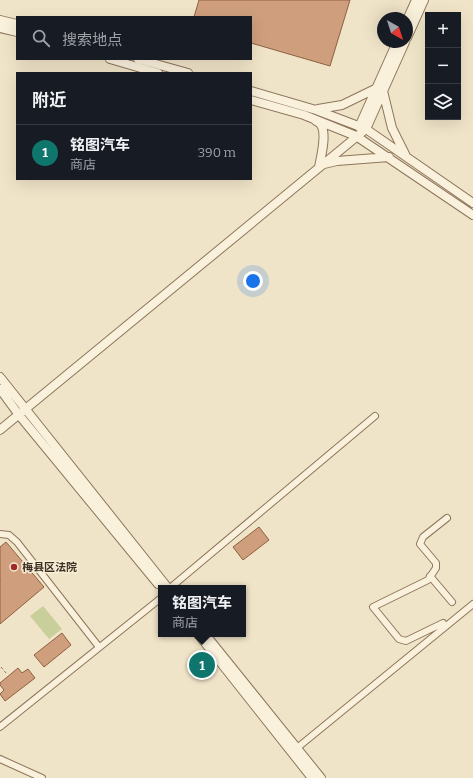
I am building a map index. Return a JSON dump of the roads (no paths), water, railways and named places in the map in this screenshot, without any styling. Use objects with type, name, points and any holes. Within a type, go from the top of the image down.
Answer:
[{"type":"street","points":[[411,12],[416,0]]},
{"type":"street","points":[[413,25],[424,0]]},
{"type":"street","points":[[0,20],[16,24]]},
{"type":"street","points":[[0,28],[16,32]]},
{"type":"street","points":[[0,430],[356,136],[363,128],[380,89],[395,48]]},
{"type":"street","points":[[316,110],[342,105],[380,89],[402,48]]},
{"type":"street","points":[[113,60],[155,72]]},
{"type":"street","points":[[142,60],[184,72]]},
{"type":"street","points":[[380,89],[396,139],[406,156]]},
{"type":"street","points":[[252,91],[316,110],[363,128],[473,203]]},
{"type":"street","points":[[252,100],[314,119],[356,136],[390,157],[473,214]]},
{"type":"street","points":[[314,119],[321,125],[323,132],[323,151],[320,166]]},
{"type":"street","points":[[320,166],[337,161],[390,157]]},
{"type":"street","points":[[0,377],[22,412],[159,585]]},
{"type":"street","points":[[0,389],[22,412],[166,585]]},
{"type":"street","points":[[173,585],[374,416]]},
{"type":"street","points":[[443,623],[406,641],[399,639],[373,607],[428,580],[436,568],[436,562],[420,544],[424,537],[448,518]]},
{"type":"street","points":[[0,533],[9,535],[17,542],[99,647]]},
{"type":"street","points":[[430,576],[452,602]]},
{"type":"street","points":[[0,727],[158,600]]},
{"type":"street","points":[[297,748],[473,604]]},
{"type":"street","points":[[200,637],[312,778]]},
{"type":"street","points":[[207,637],[321,778]]},
{"type":"street","points":[[0,759],[42,778]]},
{"type":"place","name":"梅县区法院","points":[[14,567]]},
{"type":"place","name":"铭图汽车","points":[[202,665]]}]
